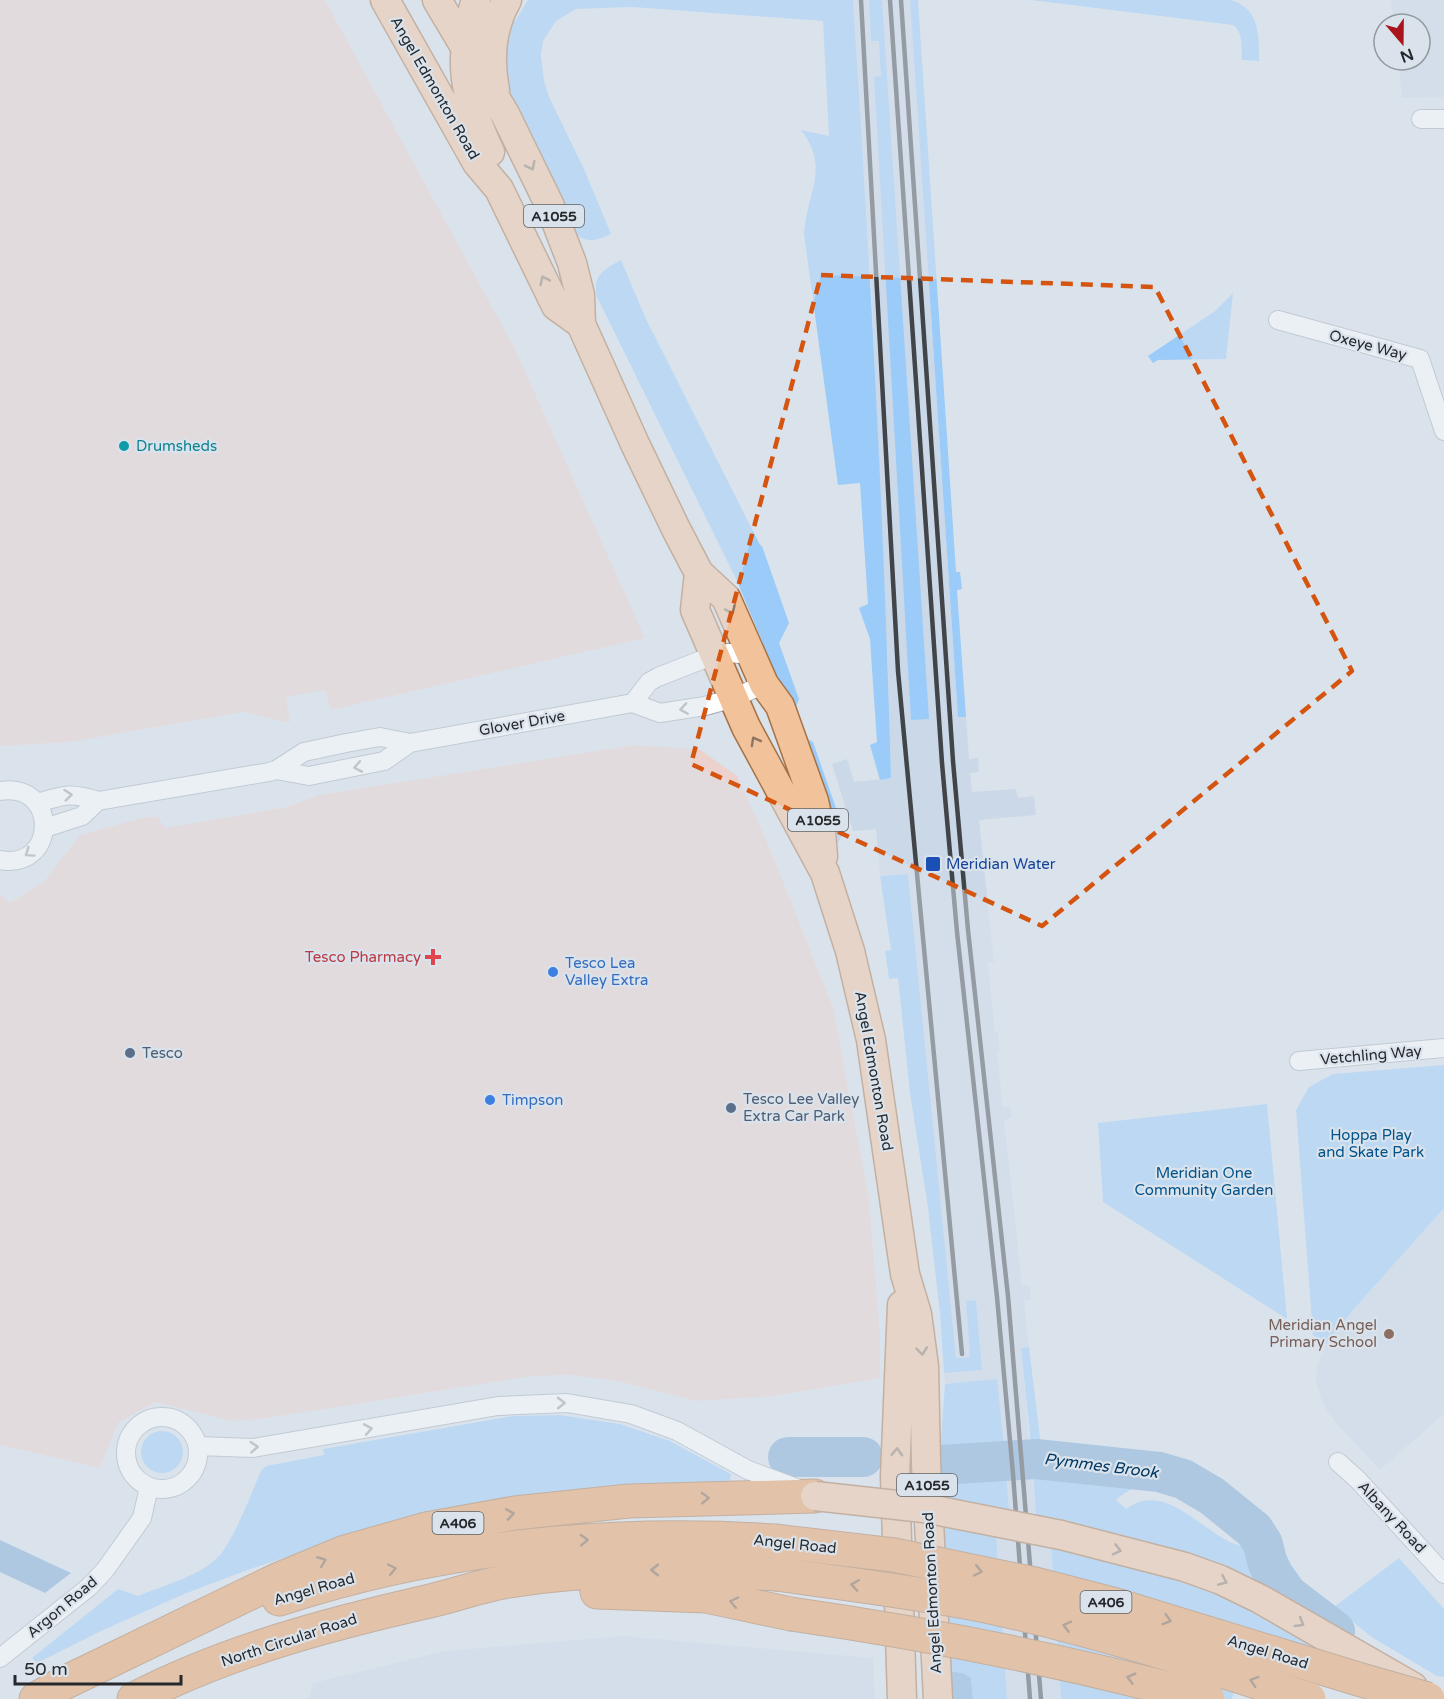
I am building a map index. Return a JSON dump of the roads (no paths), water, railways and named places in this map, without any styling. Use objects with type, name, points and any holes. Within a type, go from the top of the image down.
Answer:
[{"type":"highway","name":"A406","points":[[36,1699],[64,1683],[276,1580],[335,1556],[426,1529],[515,1513],[629,1502],[793,1491]]},
{"type":"highway","name":"Angel Road","points":[[155,1640],[344,1580],[424,1562],[494,1550],[575,1541],[651,1537],[775,1541],[894,1555],[1035,1584],[1116,1605],[1431,1699]]},
{"type":"highway","name":"Angel Road","points":[[448,1596],[507,1581],[629,1570],[705,1570],[776,1574],[992,1608],[1121,1640],[1309,1699]]},
{"type":"highway","points":[[448,1596],[621,1592],[706,1596],[791,1614],[1039,1658],[1116,1674],[1208,1699]]},
{"type":"highway","name":"North Circular Road","points":[[134,1699],[209,1666],[275,1641],[337,1622],[448,1596]]},
{"type":"main road","name":"Angel Edmonton Road","points":[[385,0],[477,163],[499,189],[556,306],[581,324]]},
{"type":"main road","name":"A1055","points":[[437,0],[505,114]]},
{"type":"main road","points":[[476,0],[464,44],[468,94],[478,126],[490,151],[499,189]]},
{"type":"main road","points":[[505,114],[496,94],[491,51],[494,30],[507,0]]},
{"type":"main road","name":"Angel Edmonton Road","points":[[505,114],[550,206],[572,263],[580,295],[581,324],[635,444],[699,573],[726,598],[764,684],[780,706],[814,801],[821,832],[825,873]]},
{"type":"main road","name":"Angel Edmonton Road","points":[[699,573],[695,610],[746,727],[825,873],[850,951],[871,1040],[905,1274],[917,1314],[924,1366],[926,1463],[938,1699]]},
{"type":"main road","name":"Angel Edmonton Road","points":[[902,1699],[899,1665],[895,1476],[905,1274]]},
{"type":"main road","name":"Angel Road","points":[[793,1491],[924,1509],[1015,1526],[1061,1535],[1185,1567],[1221,1580],[1250,1594],[1431,1699]]},
{"type":"street","points":[[1421,119],[1444,119]]},
{"type":"street","name":"Oxeye Way","points":[[1278,320],[1420,359],[1444,430]]},
{"type":"street","points":[[633,703],[649,682],[714,655],[729,653],[751,655]]},
{"type":"street","name":"Glover Drive","points":[[276,770],[304,752],[380,737],[410,743],[633,703],[660,713],[705,706],[735,698],[764,684]]},
{"type":"street","name":"Glover Drive","points":[[37,803],[60,796],[78,794],[99,801],[276,770],[309,777],[384,761],[410,743]]},
{"type":"street","points":[[0,791],[19,791],[29,795],[43,814],[45,828],[38,847],[27,856],[16,860],[0,860]]},
{"type":"street","name":"Glover Drive","points":[[45,828],[82,816],[99,801]]},
{"type":"street","name":"Vetchling Way","points":[[1299,1061],[1444,1048]]},
{"type":"street","points":[[198,1446],[253,1448],[498,1406],[567,1403],[631,1414],[668,1427],[748,1470],[793,1491]]},
{"type":"street","points":[[157,1417],[169,1417],[180,1421],[188,1427],[198,1446],[195,1468],[181,1484],[171,1488],[160,1489],[149,1486],[133,1474],[126,1455],[130,1436],[137,1426],[157,1417]]},
{"type":"street","name":"Albany Road","points":[[1338,1462],[1358,1480],[1444,1574]]},
{"type":"street","name":"Argon Road","points":[[0,1658],[89,1587],[105,1570],[142,1518],[149,1486]]},
{"type":"waterway","name":"Pymmes Brook","points":[[788,1457],[863,1457]]},
{"type":"waterway","name":"Pymmes Brook","points":[[941,1465],[1036,1459],[1159,1472],[1183,1479],[1212,1496],[1254,1530],[1263,1544],[1273,1574],[1288,1595],[1335,1631]]},
{"type":"railway","points":[[861,0],[898,671],[962,1354]]},
{"type":"railway","points":[[890,0],[942,763],[957,932],[997,1297],[1030,1699]]},
{"type":"railway","points":[[901,0],[953,761],[968,930],[1008,1296],[1041,1699]]},
{"type":"place","name":"Drumsheds","points":[[124,446]]},
{"type":"place","name":"Meridian Water","points":[[933,864]]},
{"type":"place","name":"Tesco Pharmacy","points":[[433,957]]},
{"type":"place","name":"Tesco Lea Valley Extra","points":[[553,972]]},
{"type":"place","name":"Tesco","points":[[130,1053]]},
{"type":"place","name":"Timpson","points":[[490,1100]]},
{"type":"place","name":"Tesco Lee Valley Extra Car Park","points":[[731,1108]]},
{"type":"place","name":"Meridian Angel Primary School","points":[[1389,1334]]},
{"type":"park label","name":"Hoppa Play and Skate Park","points":[[1371,1144]]},
{"type":"park label","name":"Meridian One Community Garden","points":[[1204,1182]]}]
